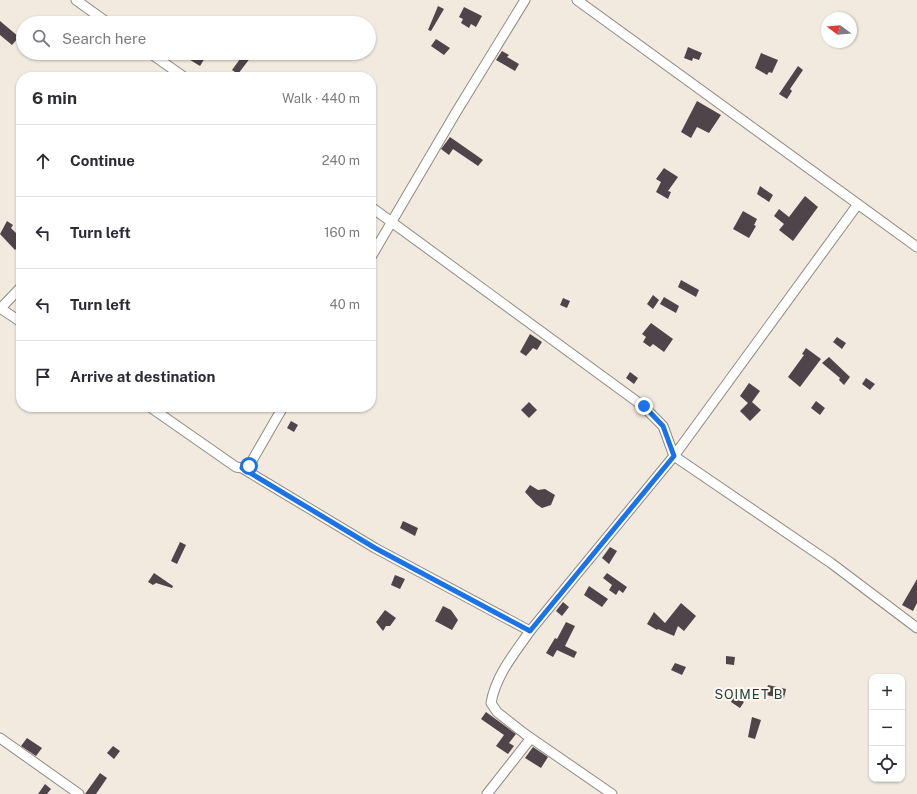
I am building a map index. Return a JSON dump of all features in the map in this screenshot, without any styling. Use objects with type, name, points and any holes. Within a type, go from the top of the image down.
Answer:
[{"type":"street","points":[[76,0],[98,16]]},
{"type":"street","points":[[376,249],[455,114],[525,0]]},
{"type":"street","points":[[577,0],[917,247]]},
{"type":"street","points":[[160,60],[177,72]]},
{"type":"street","points":[[612,794],[531,738],[497,712],[491,703],[494,689],[505,666],[530,631],[674,456],[858,204]]},
{"type":"street","points":[[376,211],[644,406],[663,426],[674,456],[831,563],[917,628]]},
{"type":"street","points":[[16,291],[0,308],[16,319]]},
{"type":"street","points":[[157,412],[236,467],[242,468],[375,548],[530,631]]},
{"type":"street","points":[[242,468],[249,466],[280,412]]},
{"type":"street","points":[[0,738],[79,794]]},
{"type":"street","points":[[486,794],[531,738]]},
{"type":"building","points":[[438,6],[444,9],[431,31],[428,30]]},
{"type":"building","points":[[464,7],[482,16],[476,27],[471,24],[469,28],[461,23],[463,19],[459,17]]},
{"type":"building","points":[[0,21],[16,34],[16,40],[12,45],[0,35]]},
{"type":"building","points":[[436,39],[450,48],[444,55],[431,46]]},
{"type":"building","points":[[688,47],[702,53],[699,60],[693,58],[692,61],[684,58]]},
{"type":"building","points":[[502,51],[509,55],[507,57],[519,64],[515,71],[496,60]]},
{"type":"building","points":[[761,53],[778,60],[772,73],[769,72],[767,75],[755,68]]},
{"type":"building","points":[[190,60],[204,60],[200,66]]},
{"type":"building","points":[[239,60],[249,60],[240,72],[232,70]]},
{"type":"building","points":[[798,66],[803,70],[790,89],[792,91],[787,99],[779,94]]},
{"type":"building","points":[[697,101],[721,115],[709,133],[697,127],[691,138],[681,132]]},
{"type":"building","points":[[450,137],[483,160],[478,166],[453,149],[449,155],[441,149]]},
{"type":"building","points":[[664,168],[678,177],[668,191],[671,192],[668,199],[656,192],[661,182],[656,179]]},
{"type":"building","points":[[760,186],[773,195],[769,202],[757,194]]},
{"type":"building","points":[[805,196],[818,207],[793,241],[779,230],[784,224],[774,216],[779,209],[789,217]]},
{"type":"building","points":[[743,211],[757,219],[754,225],[756,226],[749,238],[733,229]]},
{"type":"building","points":[[7,221],[13,225],[11,228],[16,233],[15,250],[0,234]]},
{"type":"building","points":[[681,280],[699,290],[696,297],[678,287]]},
{"type":"building","points":[[653,295],[659,300],[653,309],[647,304]]},
{"type":"building","points":[[664,297],[679,306],[676,313],[660,304]]},
{"type":"building","points":[[563,298],[570,301],[567,308],[560,305]]},
{"type":"building","points":[[651,323],[673,339],[664,352],[653,344],[650,347],[643,342],[646,337],[642,334]]},
{"type":"building","points":[[530,334],[542,342],[537,350],[533,348],[526,356],[520,352]]},
{"type":"building","points":[[837,337],[846,343],[842,349],[833,342]]},
{"type":"building","points":[[806,348],[821,359],[800,387],[788,377],[804,355],[802,354]]},
{"type":"building","points":[[829,357],[850,377],[844,385],[839,380],[840,378],[822,363]]},
{"type":"building","points":[[630,372],[638,378],[634,384],[626,378]]},
{"type":"building","points":[[866,378],[875,384],[870,390],[862,384]]},
{"type":"building","points":[[749,383],[760,391],[752,402],[761,410],[750,421],[740,411],[748,403],[740,396]]},
{"type":"building","points":[[816,401],[825,408],[820,415],[811,408]]},
{"type":"building","points":[[529,402],[537,410],[529,418],[521,410]]},
{"type":"building","points":[[291,421],[298,425],[294,432],[287,428]]},
{"type":"building","points":[[530,485],[538,490],[545,489],[555,495],[551,505],[542,508],[536,504],[525,492]]},
{"type":"building","points":[[403,521],[418,528],[415,536],[400,528]]},
{"type":"building","points":[[180,542],[186,545],[177,564],[171,561]]},
{"type":"building","points":[[610,547],[617,551],[609,564],[602,558]]},
{"type":"building","points":[[154,573],[173,586],[172,588],[156,583],[153,585],[148,582]]},
{"type":"building","points":[[607,573],[627,587],[623,593],[619,590],[616,595],[609,590],[612,585],[603,578]]},
{"type":"building","points":[[395,575],[405,579],[400,589],[391,585]]},
{"type":"building","points":[[917,579],[917,603],[913,611],[902,605]]},
{"type":"building","points":[[589,586],[608,599],[602,607],[584,595]]},
{"type":"building","points":[[563,602],[569,607],[562,616],[556,611]]},
{"type":"building","points":[[681,603],[696,616],[684,631],[678,626],[674,636],[658,629],[657,630],[647,624],[654,612],[665,623]]},
{"type":"building","points":[[443,606],[451,610],[458,620],[452,630],[435,621]]},
{"type":"building","points":[[385,610],[396,618],[390,626],[386,626],[383,631],[376,622]]},
{"type":"building","points":[[566,622],[575,626],[565,646],[577,652],[574,658],[557,650],[553,657],[546,653],[555,638],[557,639]]},
{"type":"building","points":[[726,656],[735,657],[734,665],[726,664]]},
{"type":"building","points":[[675,663],[686,667],[682,675],[671,670]]},
{"type":"building","points":[[768,685],[786,689],[784,698],[765,695]]},
{"type":"building","points":[[734,696],[744,702],[740,708],[731,702]]},
{"type":"building","points":[[486,712],[516,734],[509,743],[514,746],[508,754],[496,746],[504,735],[481,719]]},
{"type":"building","points":[[752,717],[761,720],[755,739],[748,737]]},
{"type":"building","points":[[27,738],[42,748],[36,756],[21,746]]},
{"type":"building","points":[[113,746],[120,751],[114,759],[107,753]]},
{"type":"building","points":[[533,747],[548,757],[541,768],[525,758]]},
{"type":"building","points":[[100,773],[107,778],[96,794],[85,794]]},
{"type":"building","points":[[45,784],[51,789],[47,794],[38,794]]},
{"type":"district","name":"SOIMET B","points":[[749,694]]},
{"type":"route","points":[[249,466],[242,468],[375,548],[530,631],[674,456],[663,426],[644,406]]}]
